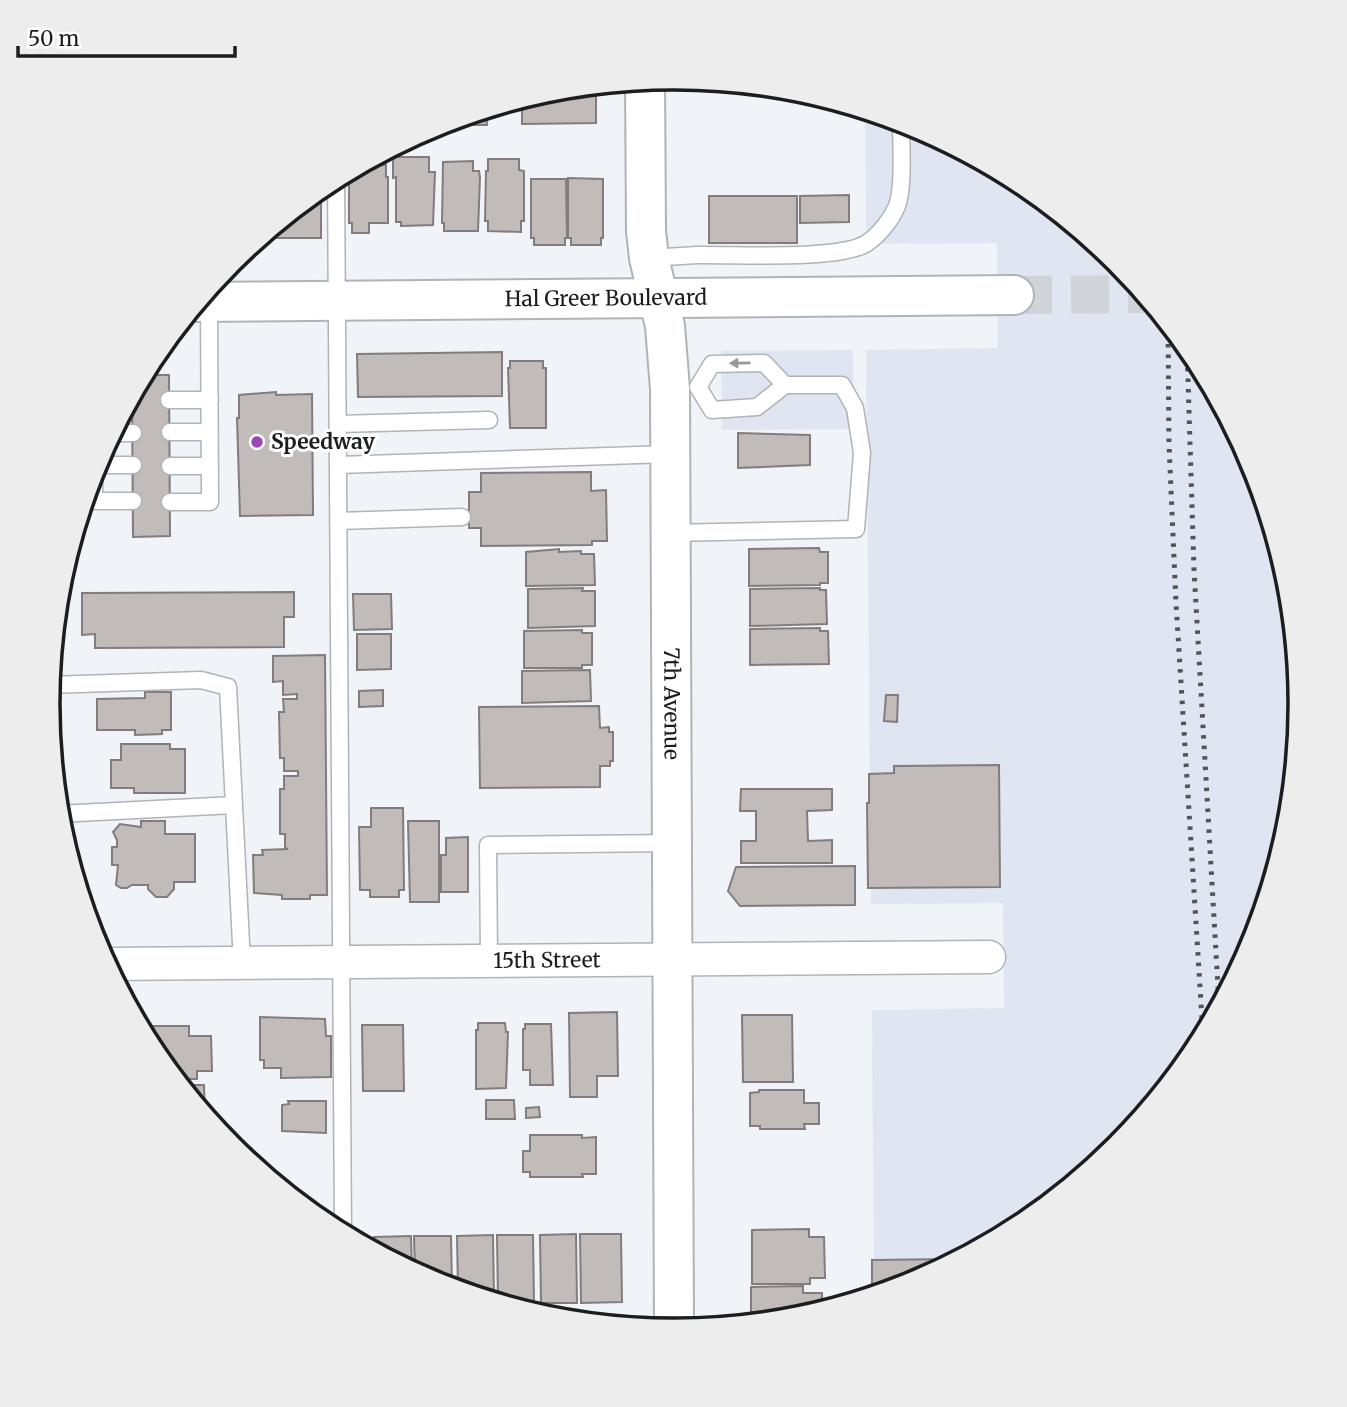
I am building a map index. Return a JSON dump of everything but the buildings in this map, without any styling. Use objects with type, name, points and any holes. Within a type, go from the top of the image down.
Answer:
[{"type":"street","name":"7th Avenue","points":[[645,91],[646,231],[649,258],[660,298],[669,362],[684,388],[670,454],[674,1318]]},
{"type":"street","name":"Hal Greer Boulevard","points":[[209,302],[1014,295]]},
{"type":"street","name":"15th Street","points":[[118,964],[989,957]]},
{"type":"lane","points":[[649,258],[820,253],[852,249],[866,244],[886,226],[897,205],[901,133]]},
{"type":"lane","points":[[336,191],[343,1221]]},
{"type":"lane","points":[[170,502],[210,502],[210,400],[204,309]]},
{"type":"lane","points":[[670,533],[856,530],[862,453],[855,408],[842,385],[785,385],[757,407],[712,410],[684,388],[712,364],[725,363],[764,363],[785,385]]},
{"type":"lane","points":[[169,401],[210,400]]},
{"type":"lane","points":[[338,424],[489,421]]},
{"type":"lane","points":[[170,432],[210,432]]},
{"type":"lane","points":[[123,433],[133,433]]},
{"type":"lane","points":[[338,465],[670,454]]},
{"type":"lane","points":[[108,466],[133,465]]},
{"type":"lane","points":[[170,466],[210,466]]},
{"type":"lane","points":[[94,500],[133,501]]},
{"type":"lane","points":[[338,521],[462,517]]},
{"type":"lane","points":[[60,685],[201,680],[228,687],[242,963]]},
{"type":"lane","points":[[70,813],[234,805]]},
{"type":"lane","points":[[489,961],[488,845],[671,843]]},
{"type":"shaded area","points":[[865,120],[945,153],[1015,193],[1047,216],[1108,269],[1161,330],[1184,362],[1224,432],[1241,469],[1267,545],[1276,584],[1288,704],[1282,784],[1267,862],[1241,938],[1205,1011],[1184,1045],[1161,1077],[1108,1138],[1047,1191],[1015,1214],[945,1254],[874,1284],[872,1010],[1004,1008],[1003,903],[871,904],[866,350],[998,348],[997,243],[866,244]]},
{"type":"shaded area","points":[[853,350],[854,429],[722,430],[721,351]]},
{"type":"tunnel","points":[[1014,295],[1131,294]]},
{"type":"railway","points":[[1168,340],[1169,444],[1176,603],[1202,1016]]},
{"type":"railway","points":[[1188,368],[1194,570],[1218,986]]},
{"type":"place","name":"Speedway","points":[[257,442]]}]
